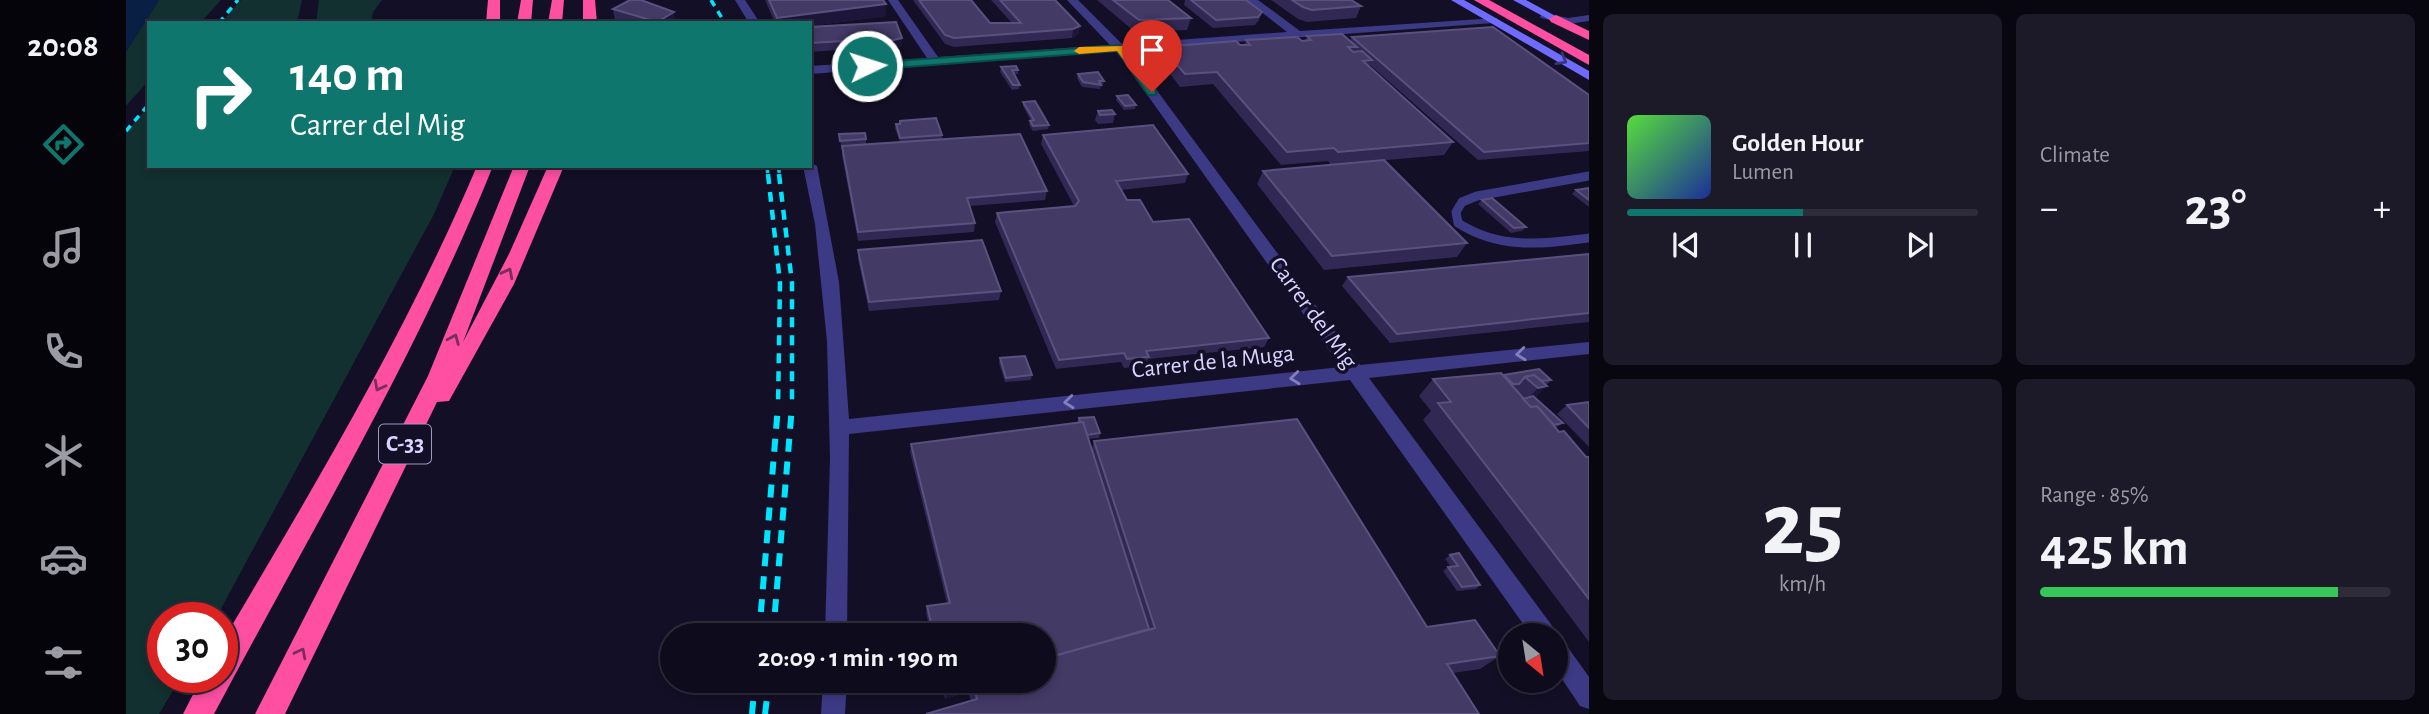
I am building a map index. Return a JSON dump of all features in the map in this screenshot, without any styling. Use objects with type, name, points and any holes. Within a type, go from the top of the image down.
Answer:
[{"type":"highway","points":[[493,21],[494,0]]},
{"type":"highway","points":[[524,21],[527,0]]},
{"type":"highway","points":[[555,21],[558,0]]},
{"type":"highway","points":[[589,0],[590,21]]},
{"type":"highway","points":[[1469,0],[1556,42]]},
{"type":"highway","points":[[1480,0],[1589,61]]},
{"type":"highway","points":[[1498,0],[1589,51]]},
{"type":"highway","points":[[1588,18],[1583,24],[1589,35]]},
{"type":"highway","points":[[1556,19],[1589,35]]},
{"type":"highway","points":[[466,216],[471,168]]},
{"type":"highway","name":"C-33","points":[[238,641],[349,443],[466,216],[484,168]]},
{"type":"highway","name":"C-33","points":[[270,714],[399,458],[463,319],[521,168]]},
{"type":"highway","points":[[399,458],[467,356],[528,233],[555,168]]},
{"type":"highway","points":[[198,714],[209,693]]},
{"type":"main road","points":[[1456,0],[1589,76]]},
{"type":"street","points":[[740,0],[754,21]]},
{"type":"street","points":[[893,0],[935,61]]},
{"type":"street","name":"Carrer del Mig","points":[[1072,0],[1120,48],[1536,623]]},
{"type":"street","points":[[1251,0],[1297,34]]},
{"type":"street","points":[[1521,2],[1588,18]]},
{"type":"street","points":[[1521,2],[1540,14],[1556,19],[1588,18]]},
{"type":"street","points":[[812,70],[1493,20]]},
{"type":"street","points":[[810,168],[830,281],[842,427],[836,623]]},
{"type":"street","name":"Carrer de la Muga","points":[[842,427],[1589,348]]},
{"type":"street","points":[[1568,667],[1589,697]]},
{"type":"street","points":[[833,714],[834,693]]},
{"type":"lane","points":[[1589,176],[1477,196],[1462,202],[1456,212],[1458,223],[1471,233],[1497,243],[1526,246],[1589,238]]},
{"type":"green space","points":[[159,0],[221,0],[202,21],[147,21],[147,82],[126,106],[126,52]]},
{"type":"green space","points":[[241,0],[302,0],[297,21],[223,21]]},
{"type":"green space","points":[[319,0],[382,0],[373,12],[371,21],[316,21]]},
{"type":"green space","points":[[147,108],[147,168],[454,168],[434,214],[225,602],[147,602],[147,693],[171,693],[159,714],[126,714],[126,132]]},
{"type":"water","points":[[126,0],[159,0],[126,52]]},
{"type":"building","points":[[630,0],[641,0],[674,12],[654,21],[613,9]]},
{"type":"building","points":[[769,0],[883,0],[886,4],[777,18]]},
{"type":"building","points":[[919,0],[971,0],[990,23],[1021,23],[1000,0],[1055,0],[1080,26],[1073,29],[954,38],[945,35]]},
{"type":"building","points":[[1113,0],[1168,0],[1191,18],[1139,20]]},
{"type":"building","points":[[1191,0],[1246,0],[1262,12],[1258,17],[1216,20]]},
{"type":"building","points":[[1292,0],[1351,0],[1361,6],[1312,10]]},
{"type":"building","points":[[896,22],[902,38],[881,43],[880,39],[812,43],[812,27]]},
{"type":"building","points":[[1493,27],[1589,95],[1589,143],[1484,152],[1352,37]]},
{"type":"building","points":[[1342,34],[1357,47],[1348,47],[1353,52],[1362,51],[1372,60],[1363,61],[1453,142],[1338,152],[1334,148],[1287,152],[1217,72],[1185,74],[1165,51],[1176,50],[1172,46],[1236,41],[1240,45],[1250,45],[1246,40],[1297,37],[1302,41],[1311,40],[1307,36]]},
{"type":"building","points":[[1016,66],[1018,70],[1012,70],[1020,85],[1013,85],[1001,67]]},
{"type":"building","points":[[1098,72],[1104,81],[1099,81],[1101,85],[1083,82],[1078,74]]},
{"type":"building","points":[[1128,95],[1136,105],[1125,106],[1117,96]]},
{"type":"building","points":[[1035,101],[1049,125],[1033,126],[1030,121],[1034,120],[1023,102]]},
{"type":"building","points":[[1112,110],[1115,114],[1100,115],[1098,111]]},
{"type":"building","points":[[936,118],[942,135],[900,138],[896,124],[900,124],[900,121]]},
{"type":"building","points":[[1153,125],[1188,174],[1116,181],[1127,200],[1140,200],[1153,222],[1189,219],[1269,338],[1146,351],[1149,357],[1127,359],[1124,353],[1059,360],[997,213],[1075,206],[1079,201],[1043,135]]},
{"type":"building","points":[[865,133],[866,139],[840,141],[839,134]]},
{"type":"building","points":[[1020,134],[1047,191],[967,198],[975,223],[858,232],[842,146]]},
{"type":"building","points":[[1384,160],[1467,243],[1332,256],[1263,171]]},
{"type":"building","points":[[1589,188],[1589,200],[1576,190]]},
{"type":"building","points":[[1492,198],[1526,227],[1514,228],[1482,200]]},
{"type":"building","points":[[982,240],[1001,291],[869,302],[858,250]]},
{"type":"building","points":[[1589,254],[1589,313],[1397,334],[1348,277]]},
{"type":"building","points":[[1025,356],[1032,375],[1006,378],[1000,358]]},
{"type":"building","points":[[1539,369],[1551,380],[1542,381],[1534,375],[1525,377],[1519,384],[1513,384],[1504,375]]},
{"type":"building","points":[[1501,373],[1531,407],[1537,406],[1559,432],[1564,431],[1586,457],[1589,457],[1589,599],[1438,403],[1451,402],[1433,379]]},
{"type":"building","points":[[1534,375],[1547,386],[1538,388],[1525,377]]},
{"type":"building","points":[[1533,396],[1563,423],[1554,425],[1537,406],[1531,407],[1523,399]]},
{"type":"building","points":[[1589,402],[1589,428],[1567,405]]},
{"type":"building","points":[[1094,417],[1100,433],[1087,435],[1079,418]]},
{"type":"building","points":[[1297,419],[1427,627],[1475,620],[1498,653],[1498,656],[1447,664],[1479,714],[926,714],[977,699],[975,693],[1056,693],[1056,655],[1155,628],[1094,441]]},
{"type":"building","points":[[1083,422],[1149,629],[1056,655],[1056,623],[931,623],[927,606],[950,603],[911,444]]},
{"type":"building","points":[[1459,553],[1480,585],[1462,587],[1448,567],[1458,566],[1450,555]]},
{"type":"railway","points":[[221,21],[238,0]]},
{"type":"railway","points":[[711,0],[724,21]]},
{"type":"railway","points":[[126,131],[147,106]]},
{"type":"railway","points":[[767,168],[768,176]]},
{"type":"railway","points":[[778,168],[780,176]]},
{"type":"railway","points":[[768,174],[780,283],[778,407]]},
{"type":"railway","points":[[779,174],[792,283],[792,406]]},
{"type":"railway","points":[[760,623],[778,406]]},
{"type":"railway","points":[[774,623],[792,406]]},
{"type":"railway","points":[[752,714],[754,693]]},
{"type":"railway","points":[[765,714],[768,693]]},
{"type":"slow traffic","points":[[1079,51],[1120,48],[1132,65]]},
{"type":"route","points":[[867,66],[1120,48],[1152,92]]}]
